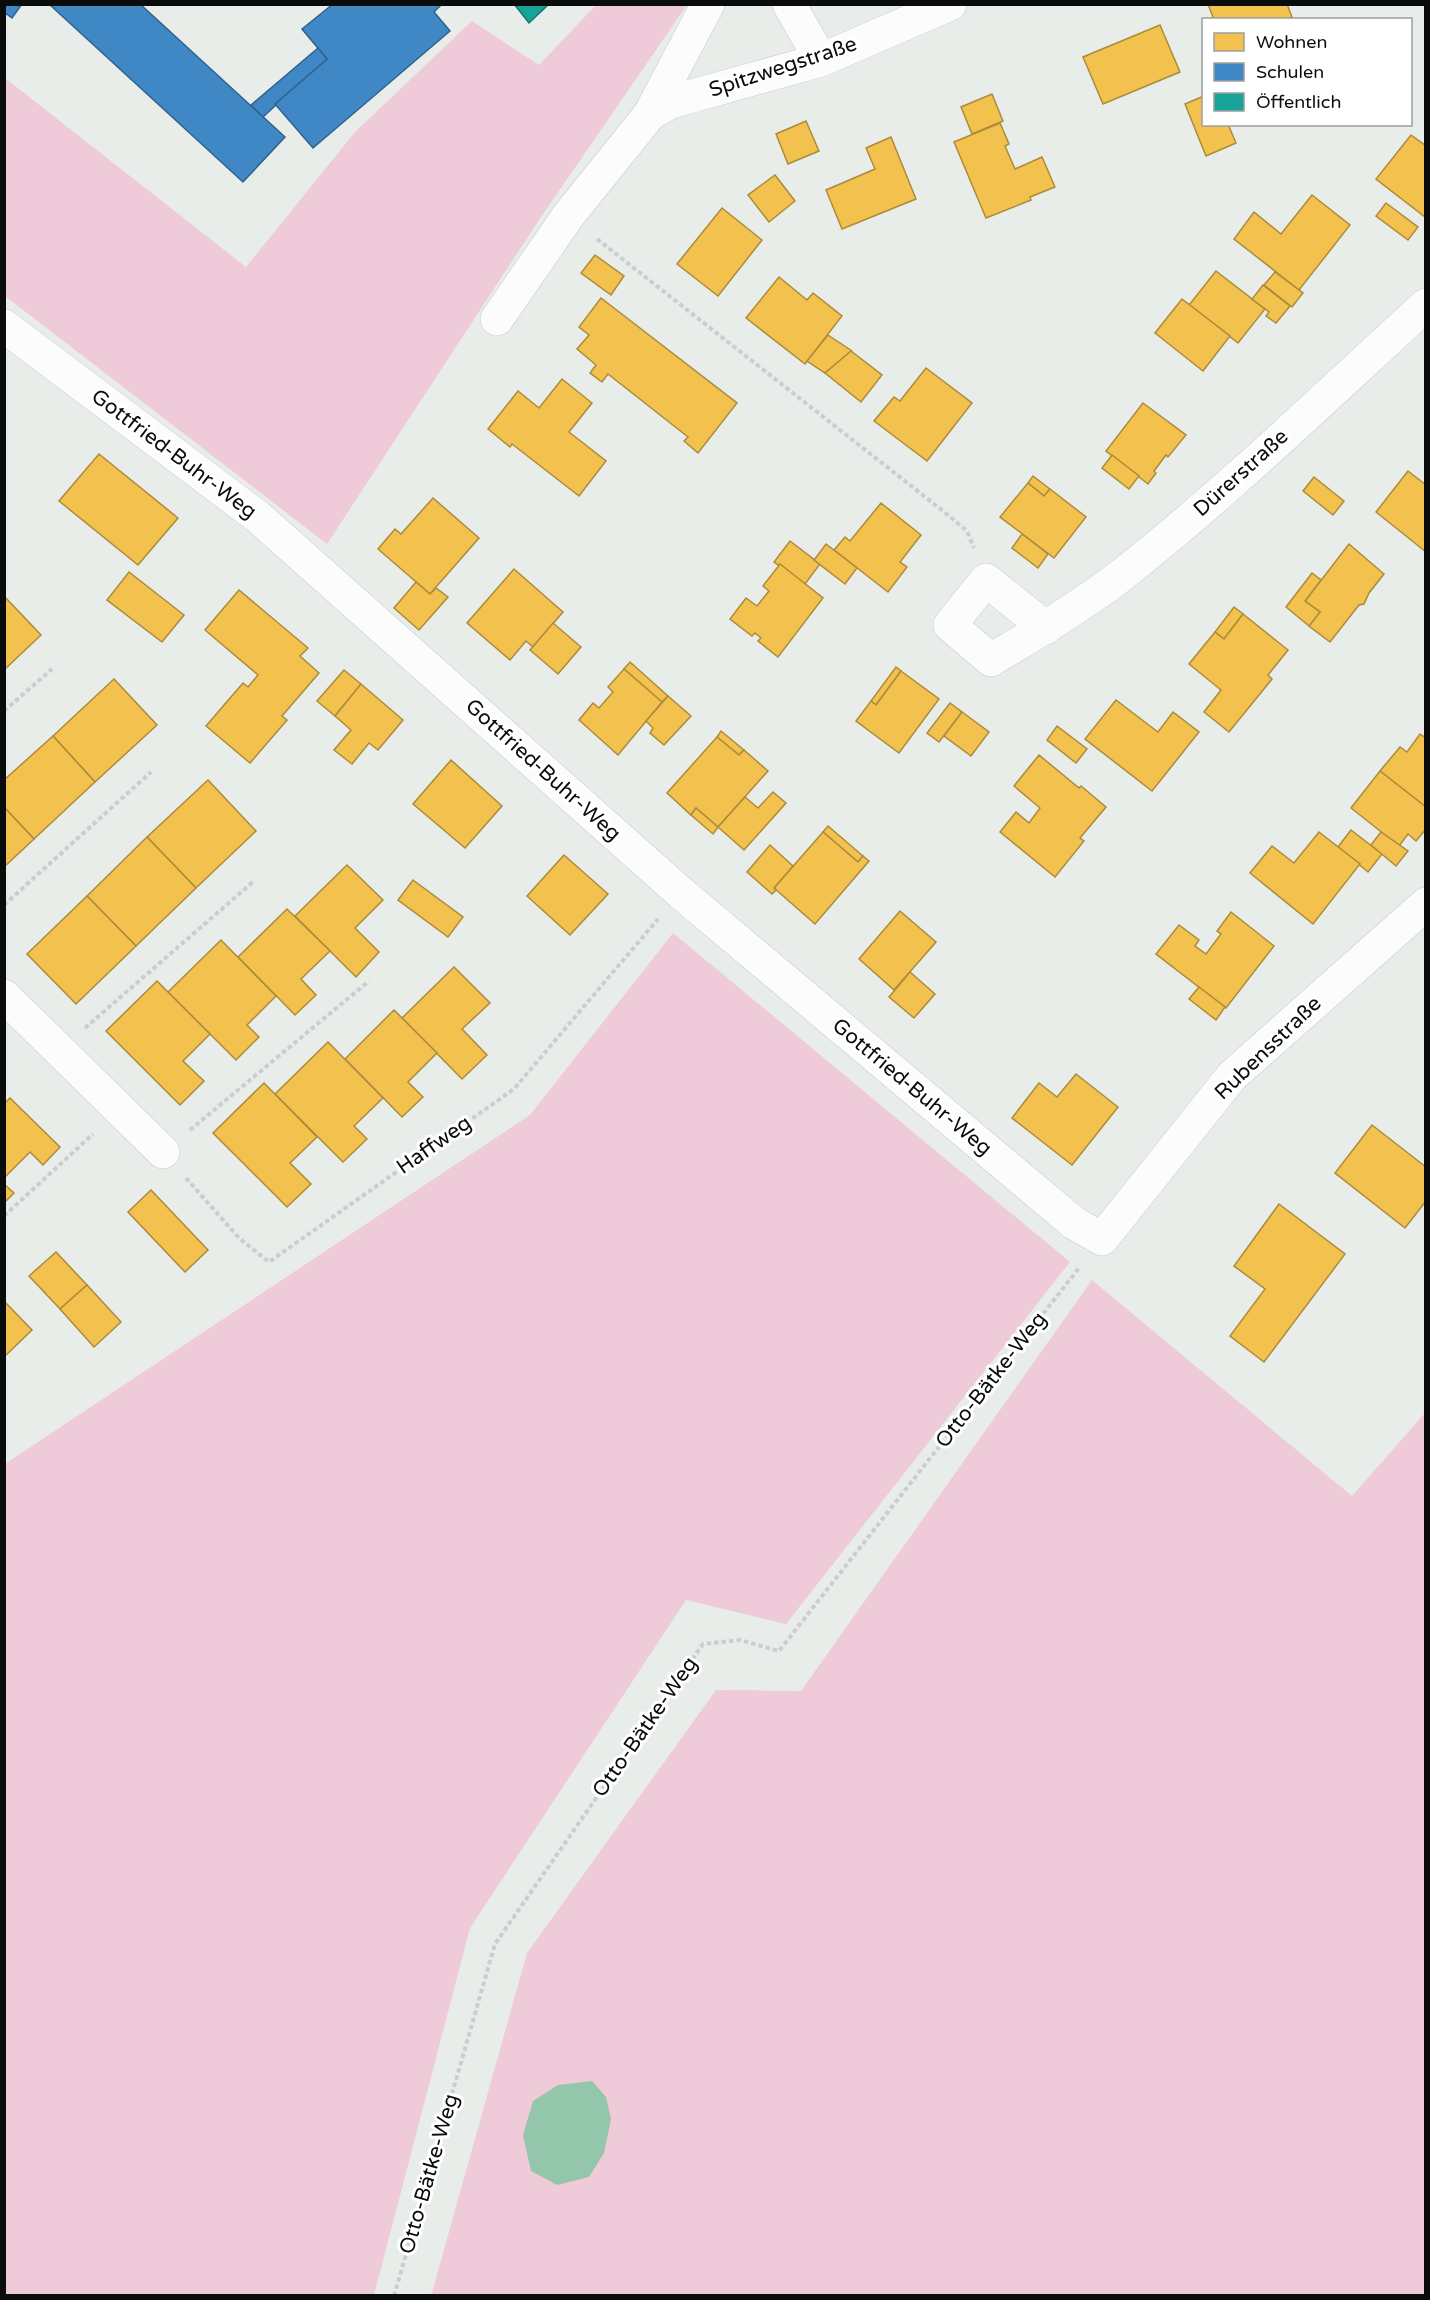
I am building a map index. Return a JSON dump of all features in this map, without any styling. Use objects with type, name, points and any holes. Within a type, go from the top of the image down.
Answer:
[{"type":"street","name":"Spitzwegstraße","points":[[497,319],[568,216],[650,114],[708,4]]},
{"type":"street","points":[[789,4],[821,60]]},
{"type":"street","name":"Spitzwegstraße","points":[[650,114],[671,102],[821,60],[950,4]]},
{"type":"street","name":"Dürerstraße","points":[[1046,628],[986,580],[950,625],[992,660],[1046,628],[1116,579],[1207,505],[1425,305]]},
{"type":"street","name":"Gottfried-Buhr-Weg","points":[[4,326],[258,517],[681,893],[1088,1231]]},
{"type":"street","name":"Rubensstraße","points":[[1088,1231],[1232,1076],[1425,904]]},
{"type":"street","points":[[4,996],[163,1152]]},
{"type":"path","points":[[568,216],[967,531]]},
{"type":"path","points":[[4,711],[52,669]]},
{"type":"path","points":[[4,905],[151,772]]},
{"type":"path","points":[[59,1050],[254,880]]},
{"type":"path","name":"Haffweg","points":[[163,1152],[238,1238],[269,1262],[514,1089],[681,893]]},
{"type":"path","points":[[163,1152],[369,981]]},
{"type":"path","points":[[4,1216],[120,1109]]},
{"type":"path","name":"Otto-Bätke-Weg","points":[[394,2295],[495,1944],[703,1644],[740,1640],[778,1651],[1088,1231]]},
{"type":"shaded area","points":[[596,5],[687,5],[541,217],[327,544],[5,296],[5,78],[246,267],[355,132],[472,21],[539,65]]},
{"type":"shaded area","points":[[673,933],[1070,1262],[786,1624],[686,1600],[470,1928],[374,2295],[5,2295],[5,1464],[530,1115]]},
{"type":"shaded area","points":[[1092,1280],[1352,1496],[1425,1413],[1425,2295],[431,2296],[527,1953],[716,1690],[801,1691]]},
{"type":"shaded area","points":[[592,2081],[606,2097],[611,2119],[604,2153],[589,2177],[557,2185],[531,2171],[523,2135],[533,2101],[558,2085]]},
{"type":"building: Wohnen","points":[[1208,4],[1287,4],[1292,17],[1290,18],[1213,18]]},
{"type":"building: Wohnen","points":[[1160,25],[1180,72],[1103,104],[1083,57]]},
{"type":"building: Wohnen","points":[[992,94],[1003,121],[972,134],[961,107]]},
{"type":"building: Wohnen","points":[[1202,97],[1202,126],[1229,126],[1236,143],[1206,156],[1185,104]]},
{"type":"building: Wohnen","points":[[806,121],[819,151],[788,164],[776,134]]},
{"type":"building: Wohnen","points":[[1000,123],[1009,144],[1005,146],[1015,169],[1042,157],[1055,187],[1030,197],[1031,200],[986,218],[954,142]]},
{"type":"building: Wohnen","points":[[1411,135],[1426,146],[1425,217],[1376,179]]},
{"type":"building: Wohnen","points":[[891,137],[916,199],[842,229],[826,190],[875,169],[866,148]]},
{"type":"building: Wohnen","points":[[775,175],[795,201],[769,222],[748,195]]},
{"type":"building: Wohnen","points":[[1312,195],[1350,225],[1299,290],[1234,239],[1254,212],[1281,234]]},
{"type":"building: Wohnen","points":[[1386,203],[1418,227],[1408,240],[1376,216]]},
{"type":"building: Wohnen","points":[[722,208],[762,240],[718,296],[677,264]]},
{"type":"building: Wohnen","points":[[595,255],[624,276],[611,295],[581,273]]},
{"type":"building: Wohnen","points":[[1216,271],[1265,309],[1238,343],[1189,305]]},
{"type":"building: Wohnen","points":[[1275,272],[1303,293],[1292,307],[1264,285]]},
{"type":"building: Wohnen","points":[[779,277],[807,300],[813,293],[842,316],[805,364],[746,318]]},
{"type":"building: Wohnen","points":[[1263,285],[1290,306],[1276,323],[1266,316],[1269,312],[1252,299]]},
{"type":"building: Wohnen","points":[[601,298],[737,403],[698,453],[684,441],[688,437],[608,374],[602,382],[590,373],[596,365],[577,349],[589,335],[579,327]]},
{"type":"building: Wohnen","points":[[1182,299],[1230,336],[1203,371],[1155,333]]},
{"type":"building: Wohnen","points":[[828,335],[852,351],[825,373],[807,361]]},
{"type":"building: Wohnen","points":[[851,351],[882,375],[861,402],[825,373]]},
{"type":"building: Wohnen","points":[[926,368],[972,403],[927,461],[874,421],[894,397],[900,401]]},
{"type":"building: Wohnen","points":[[562,379],[592,403],[569,432],[606,461],[579,496],[512,444],[510,447],[488,429],[518,391],[539,408]]},
{"type":"building: Wohnen","points":[[1143,403],[1186,435],[1168,457],[1166,455],[1148,484],[1106,451]]},
{"type":"building: Wohnen","points":[[99,454],[178,518],[138,565],[59,501]]},
{"type":"building: Wohnen","points":[[1112,455],[1139,476],[1129,489],[1102,468]]},
{"type":"building: Wohnen","points":[[1408,471],[1426,485],[1426,552],[1376,512]]},
{"type":"building: Wohnen","points":[[1033,476],[1050,489],[1044,496],[1028,483]]},
{"type":"building: Wohnen","points":[[1314,477],[1344,501],[1333,515],[1303,491]]},
{"type":"building: Wohnen","points":[[1028,483],[1044,496],[1050,489],[1086,517],[1054,558],[1000,517]]},
{"type":"building: Wohnen","points":[[433,498],[479,538],[430,594],[378,549],[395,529],[401,534]]},
{"type":"building: Wohnen","points":[[881,503],[921,535],[900,562],[907,567],[888,592],[834,550],[845,537],[850,541]]},
{"type":"building: Wohnen","points":[[1022,534],[1048,554],[1038,568],[1012,548]]},
{"type":"building: Wohnen","points":[[790,541],[820,564],[805,584],[774,562]]},
{"type":"building: Wohnen","points":[[826,544],[857,568],[845,584],[814,560]]},
{"type":"building: Wohnen","points":[[1349,544],[1384,574],[1369,593],[1364,604],[1359,605],[1330,642],[1309,626],[1320,612],[1305,601]]},
{"type":"building: Wohnen","points":[[780,564],[823,598],[778,657],[758,641],[761,638],[755,633],[752,636],[730,619],[746,598],[757,606],[769,591],[763,586]]},
{"type":"building: Wohnen","points":[[514,569],[563,612],[533,647],[526,641],[510,660],[467,623]]},
{"type":"building: Wohnen","points":[[129,572],[184,615],[162,642],[107,600]]},
{"type":"building: Wohnen","points":[[1312,573],[1321,580],[1305,601],[1320,612],[1309,626],[1286,607]]},
{"type":"building: Wohnen","points":[[416,582],[430,594],[436,588],[448,597],[419,630],[394,608]]},
{"type":"building: Wohnen","points":[[239,590],[308,648],[300,656],[319,673],[282,716],[287,720],[250,763],[206,726],[243,683],[248,687],[258,675],[205,630]]},
{"type":"building: Wohnen","points":[[4,596],[41,635],[4,670]]},
{"type":"building: Wohnen","points":[[1234,607],[1243,614],[1224,639],[1215,632]]},
{"type":"building: Wohnen","points":[[1243,614],[1288,650],[1268,675],[1272,679],[1229,732],[1204,712],[1221,690],[1189,664],[1215,632],[1224,639]]},
{"type":"building: Wohnen","points":[[553,623],[581,647],[558,674],[530,650]]},
{"type":"building: Wohnen","points":[[630,662],[668,696],[662,702],[624,669]]},
{"type":"building: Wohnen","points":[[896,667],[901,671],[876,705],[871,701]]},
{"type":"building: Wohnen","points":[[624,669],[662,702],[618,755],[579,720],[593,703],[599,708],[613,692],[608,687]]},
{"type":"building: Wohnen","points":[[344,670],[361,684],[335,716],[317,701]]},
{"type":"building: Wohnen","points":[[901,671],[939,699],[899,753],[856,721],[871,701],[876,705]]},
{"type":"building: Wohnen","points":[[114,679],[157,725],[95,782],[53,736]]},
{"type":"building: Wohnen","points":[[361,684],[403,720],[378,750],[369,743],[352,764],[334,750],[351,730],[335,716]]},
{"type":"building: Wohnen","points":[[668,696],[691,716],[664,745],[650,733],[653,728],[646,721]]},
{"type":"building: Wohnen","points":[[1116,700],[1158,732],[1173,712],[1199,732],[1152,791],[1085,739]]},
{"type":"building: Wohnen","points":[[950,703],[962,712],[939,742],[927,733]]},
{"type":"building: Wohnen","points":[[962,712],[989,732],[971,756],[944,736]]},
{"type":"building: Wohnen","points":[[1057,726],[1087,749],[1076,763],[1047,740]]},
{"type":"building: Wohnen","points":[[721,731],[744,750],[739,755],[717,737]]},
{"type":"building: Wohnen","points":[[1420,734],[1426,738],[1426,807],[1380,771],[1400,747],[1407,752]]},
{"type":"building: Wohnen","points":[[53,736],[95,782],[34,839],[4,807],[4,780]]},
{"type":"building: Wohnen","points":[[717,737],[739,755],[744,750],[768,771],[718,827],[696,808],[691,815],[667,793]]},
{"type":"building: Wohnen","points":[[1039,755],[1106,807],[1080,838],[1084,841],[1055,877],[1000,832],[1016,812],[1029,823],[1040,808],[1014,786]]},
{"type":"building: Wohnen","points":[[451,760],[502,806],[465,848],[413,804]]},
{"type":"building: Wohnen","points":[[1380,771],[1426,807],[1426,829],[1416,841],[1408,834],[1399,846],[1351,808]]},
{"type":"building: Wohnen","points":[[208,780],[256,831],[196,888],[147,837]]},
{"type":"building: Wohnen","points":[[773,792],[786,803],[744,850],[718,827],[745,797],[758,808]]},
{"type":"building: Wohnen","points":[[4,807],[34,839],[4,867]]},
{"type":"building: Wohnen","points":[[696,808],[718,827],[713,834],[691,815]]},
{"type":"building: Wohnen","points":[[828,826],[863,856],[858,862],[823,832]]},
{"type":"building: Wohnen","points":[[1351,830],[1382,854],[1368,872],[1338,847]]},
{"type":"building: Wohnen","points":[[823,832],[858,862],[863,856],[869,861],[815,924],[774,888]]},
{"type":"building: Wohnen","points":[[1319,832],[1360,864],[1313,924],[1250,873],[1272,846],[1294,863]]},
{"type":"building: Wohnen","points":[[1381,832],[1408,851],[1396,866],[1371,845]]},
{"type":"building: Wohnen","points":[[147,837],[196,888],[136,946],[87,896]]},
{"type":"building: Wohnen","points":[[770,845],[793,866],[774,888],[776,890],[772,894],[747,872]]},
{"type":"building: Wohnen","points":[[564,855],[608,894],[570,935],[527,896]]},
{"type":"building: Wohnen","points":[[347,865],[383,900],[355,928],[379,952],[356,977],[295,916]]},
{"type":"building: Wohnen","points":[[413,880],[463,917],[448,937],[398,900]]},
{"type":"building: Wohnen","points":[[87,896],[136,946],[76,1004],[27,954]]},
{"type":"building: Wohnen","points":[[287,909],[330,951],[301,979],[316,995],[295,1015],[238,957]]},
{"type":"building: Wohnen","points":[[900,911],[936,942],[894,990],[859,959]]},
{"type":"building: Wohnen","points":[[1231,912],[1274,946],[1226,1008],[1156,954],[1179,925],[1199,940],[1195,946],[1206,954],[1221,934],[1217,931]]},
{"type":"building: Wohnen","points":[[221,940],[276,996],[247,1025],[259,1037],[236,1060],[168,992]]},
{"type":"building: Wohnen","points":[[454,967],[490,1003],[462,1029],[487,1055],[462,1079],[402,1018]]},
{"type":"building: Wohnen","points":[[910,972],[935,994],[914,1018],[889,997]]},
{"type":"building: Wohnen","points":[[157,981],[210,1034],[183,1061],[204,1081],[180,1105],[106,1031]]},
{"type":"building: Wohnen","points":[[1199,987],[1225,1007],[1216,1020],[1189,999]]},
{"type":"building: Wohnen","points":[[394,1010],[437,1053],[408,1082],[423,1097],[402,1117],[345,1059]]},
{"type":"building: Wohnen","points":[[328,1042],[383,1098],[354,1126],[367,1139],[343,1162],[275,1094]]},
{"type":"building: Wohnen","points":[[1076,1074],[1118,1107],[1072,1165],[1012,1118],[1039,1083],[1057,1097]]},
{"type":"building: Wohnen","points":[[264,1083],[317,1137],[290,1163],[311,1184],[287,1207],[213,1133]]},
{"type":"building: Wohnen","points":[[10,1098],[60,1147],[43,1165],[30,1152],[4,1178],[4,1104]]},
{"type":"building: Wohnen","points":[[1372,1125],[1426,1167],[1426,1201],[1405,1228],[1335,1173]]},
{"type":"building: Wohnen","points":[[4,1184],[14,1193],[4,1203]]},
{"type":"building: Wohnen","points":[[151,1190],[208,1250],[185,1272],[128,1212]]},
{"type":"building: Wohnen","points":[[1279,1204],[1345,1254],[1264,1362],[1230,1336],[1265,1289],[1234,1266]]},
{"type":"building: Wohnen","points":[[56,1252],[87,1285],[60,1309],[29,1276]]},
{"type":"building: Wohnen","points":[[87,1285],[121,1322],[94,1347],[60,1309]]},
{"type":"building: Wohnen","points":[[4,1301],[32,1330],[4,1357]]},
{"type":"building: Schulen","points":[[4,4],[22,4],[12,18],[4,12]]},
{"type":"building: Schulen","points":[[49,4],[140,4],[285,137],[243,182]]},
{"type":"building: Schulen","points":[[333,4],[442,4],[434,12],[450,31],[313,148],[275,104],[327,59],[302,29]]},
{"type":"building: Schulen","points":[[318,48],[327,59],[263,117],[251,105]]},
{"type":"building: Öffentlich","points":[[514,4],[549,4],[529,23]]}]
